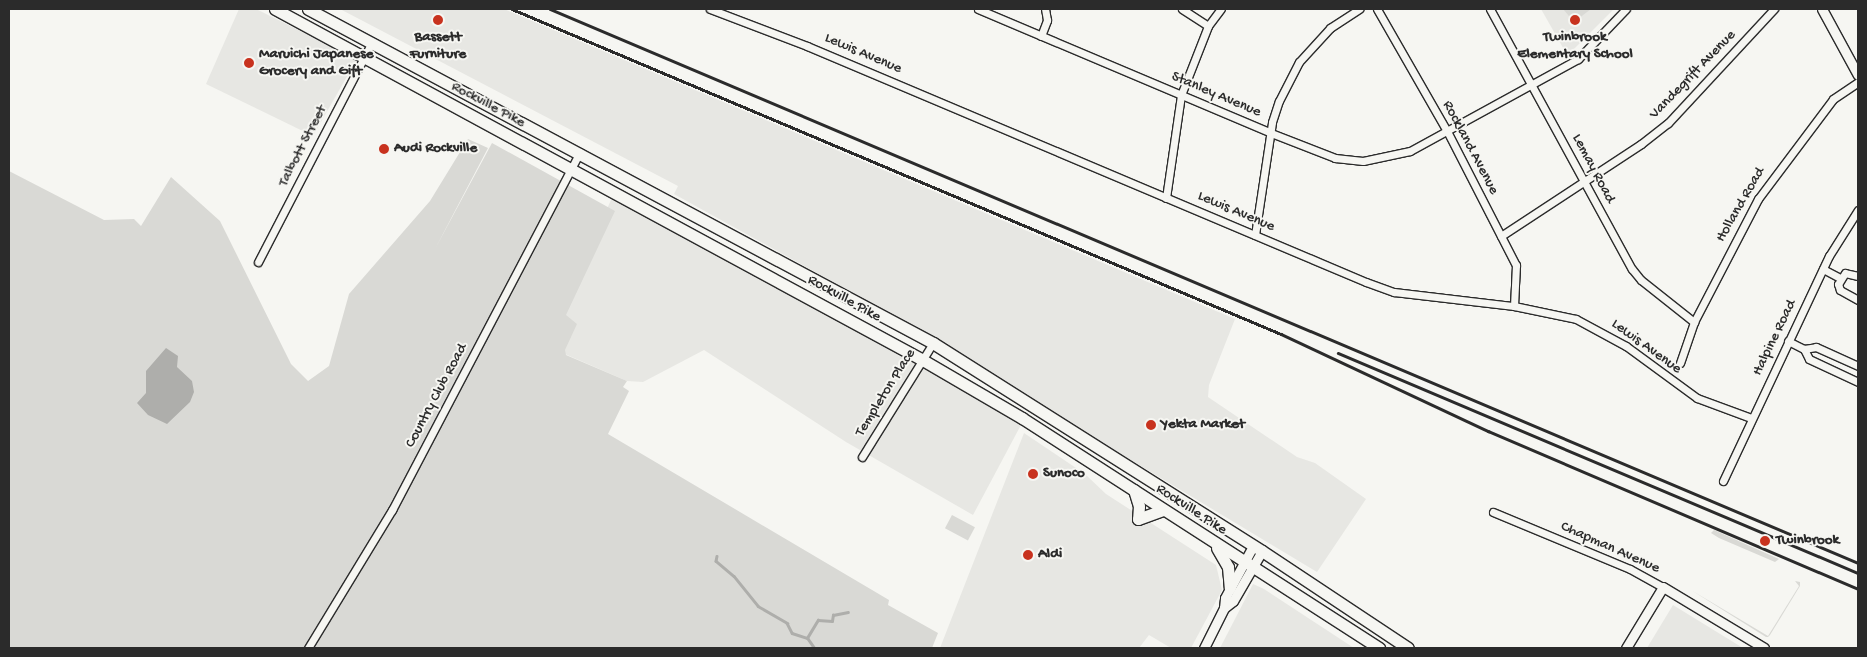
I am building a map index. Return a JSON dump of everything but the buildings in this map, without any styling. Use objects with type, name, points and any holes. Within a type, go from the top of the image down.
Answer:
[{"type":"main road","name":"Rockville Pike","points":[[275,9],[573,168],[921,359],[1134,490],[1247,565],[1379,648]]},
{"type":"main road","name":"Rockville Pike","points":[[308,9],[580,152],[934,343],[1257,548],[1408,648]]},
{"type":"main road","points":[[470,113],[478,99]]},
{"type":"main road","points":[[1134,490],[1139,506],[1138,518],[1163,510]]},
{"type":"main road","points":[[1212,542],[1228,567],[1230,588]]},
{"type":"street","name":"Lewis Avenue","points":[[710,9],[807,46],[1394,292],[1514,306],[1555,313],[1583,322],[1626,346],[1697,398],[1751,418]]},
{"type":"street","name":"Stanley Avenue","points":[[978,9],[1270,133],[1335,158],[1363,161],[1410,152],[1578,59],[1626,9]]},
{"type":"street","points":[[1041,36],[1047,20],[1045,9]]},
{"type":"street","points":[[1182,9],[1208,26]]},
{"type":"street","points":[[1166,198],[1181,95],[1208,26],[1221,9]]},
{"type":"street","points":[[1255,235],[1270,133],[1279,101],[1299,62],[1330,28],[1359,9]]},
{"type":"street","name":"Rockland Avenue","points":[[1377,9],[1447,131],[1516,265],[1514,306]]},
{"type":"street","name":"Lemay Road","points":[[1490,9],[1584,182],[1641,280],[1694,322]]},
{"type":"street","name":"Vandegrift Avenue","points":[[1501,236],[1584,182],[1668,123],[1774,9]]},
{"type":"street","points":[[1822,9],[1858,75]]},
{"type":"street","name":"Talbott Street","points":[[258,262],[372,42]]},
{"type":"street","name":"Holland Road","points":[[1680,363],[1694,322],[1758,199],[1777,170],[1833,99],[1858,82]]},
{"type":"street","name":"Country Club Road","points":[[308,648],[392,510],[580,152]]},
{"type":"street","name":"Halpine Road","points":[[1723,481],[1751,418],[1823,269],[1858,210]]},
{"type":"street","points":[[1823,269],[1840,278]]},
{"type":"street","points":[[1840,278],[1850,272],[1858,276]]},
{"type":"street","points":[[1840,278],[1840,290],[1858,300]]},
{"type":"street","points":[[1788,341],[1804,349],[1810,359],[1858,382]]},
{"type":"street","name":"Templeton Place","points":[[862,457],[921,359],[934,343]]},
{"type":"street","points":[[1804,349],[1816,347],[1858,366]]},
{"type":"street","name":"Chapman Avenue","points":[[1493,512],[1630,569],[1764,648]]},
{"type":"street","points":[[1204,648],[1224,608],[1230,588],[1257,548]]},
{"type":"street","points":[[1224,608],[1233,601],[1247,565]]},
{"type":"street","points":[[1626,648],[1663,587]]},
{"type":"shaded area","points":[[239,9],[256,9],[357,59],[313,136],[206,84]]},
{"type":"shaded area","points":[[340,9],[504,9],[1235,319],[1209,385],[1208,397],[1297,457],[1315,463],[1366,499],[1317,572],[855,294],[674,194],[678,186]]},
{"type":"shaded area","name":"Twinbrook Elementary School","points":[[1541,9],[1614,9],[1574,49],[1566,53]]},
{"type":"shaded area","points":[[1563,9],[1591,9],[1574,22]]},
{"type":"shaded area","points":[[468,139],[488,148],[435,249],[492,143],[615,211],[566,315],[577,324],[565,350],[566,355],[627,381],[623,387],[629,391],[608,434],[889,600],[888,605],[938,633],[932,648],[9,648],[9,171],[104,220],[134,219],[141,226],[171,177],[220,221],[291,364],[308,381],[329,366],[349,294],[430,201]]},
{"type":"shaded area","points":[[614,193],[823,307],[1022,423],[973,515],[846,442],[704,350],[643,382],[627,381],[551,348],[560,317]]},
{"type":"shaded area","points":[[166,348],[178,356],[177,367],[192,381],[194,392],[190,402],[167,424],[148,415],[137,403],[146,393],[146,371]]},
{"type":"shaded area","points":[[1024,433],[1085,474],[1106,494],[1216,565],[1222,590],[1191,648],[1171,648],[1149,635],[1139,648],[940,648]]},
{"type":"shaded area","points":[[952,515],[975,527],[968,540],[945,528]]},
{"type":"shaded area","points":[[1714,530],[1779,559],[1775,562],[1719,538],[1711,533]]},
{"type":"shaded area","points":[[1795,581],[1800,582],[1800,586],[1768,637],[1691,590],[1768,636],[1799,586]]},
{"type":"shaded area","points":[[1253,584],[1264,589],[1354,648],[1220,648]]},
{"type":"shaded area","points":[[1673,605],[1743,648],[1647,648]]},
{"type":"waterway","points":[[717,556],[716,561],[734,576],[758,606],[787,623],[792,633],[807,638]]},
{"type":"waterway","points":[[814,648],[807,638],[818,620],[832,621],[833,615],[848,612]]},
{"type":"railway","points":[[512,9],[1281,334],[1488,431],[1858,589]]},
{"type":"railway","points":[[550,9],[1858,563]]},
{"type":"railway","points":[[1338,353],[1858,573]]},
{"type":"place","name":"Bassett Furniture","points":[[438,20]]},
{"type":"place","name":"Twinbrook Elementary School","points":[[1575,20]]},
{"type":"place","name":"Maruichi Japanese Grocery and Gift","points":[[249,63]]},
{"type":"place","name":"Audi Rockville","points":[[384,149]]},
{"type":"place","name":"Yekta Market","points":[[1151,425]]},
{"type":"place","name":"Sunoco","points":[[1033,474]]},
{"type":"place","name":"Twinbrook","points":[[1765,541]]},
{"type":"place","name":"Aldi","points":[[1028,555]]}]
